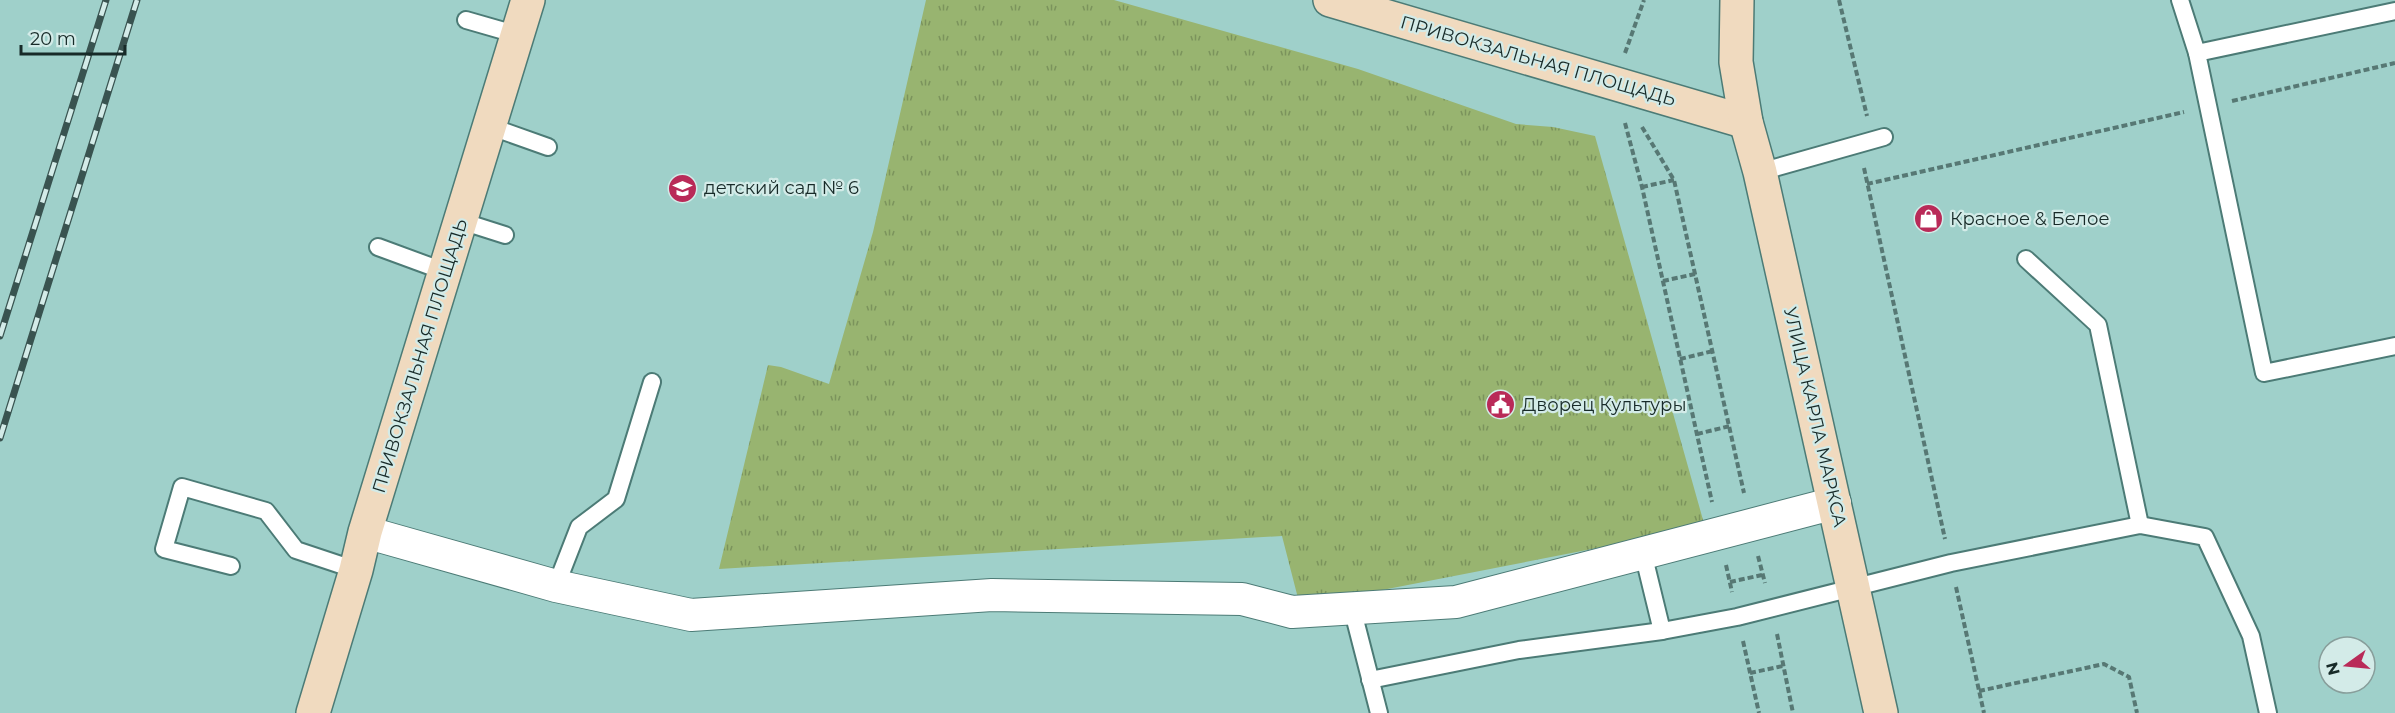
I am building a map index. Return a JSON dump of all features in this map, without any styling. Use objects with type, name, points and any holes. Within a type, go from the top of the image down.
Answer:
[{"type":"street","name":"ПРИВОКЗАЛЬНАЯ ПЛОЩАДЬ","points":[[313,713],[356,570],[365,532],[528,0]]},
{"type":"street","name":"ПРИВОКЗАЛЬНАЯ ПЛОЩАДЬ","points":[[1330,0],[1746,122]]},
{"type":"street","name":"УЛИЦА КАРЛА МАРКСА","points":[[1737,0],[1736,62],[1746,122],[1760,172],[1881,713]]},
{"type":"street","points":[[365,532],[556,586],[691,615],[992,595],[1242,599],[1292,612],[1456,602],[1835,503]]},
{"type":"lane","points":[[2180,0],[2197,53],[2264,373],[2395,346]]},
{"type":"lane","points":[[2197,53],[2395,11]]},
{"type":"lane","points":[[466,20],[518,35]]},
{"type":"lane","points":[[489,126],[548,147]]},
{"type":"lane","points":[[1760,172],[1872,141]]},
{"type":"lane","points":[[461,221],[505,235]]},
{"type":"lane","points":[[378,247],[446,272]]},
{"type":"lane","points":[[2026,259],[2098,325],[2140,525]]},
{"type":"lane","points":[[556,586],[579,528],[616,499],[652,382]]},
{"type":"lane","points":[[231,566],[164,549],[182,487],[266,511],[296,550],[356,570]]},
{"type":"lane","points":[[1370,680],[1519,650],[1662,631],[1737,617],[1951,563],[2140,525],[2205,537],[2251,636],[2268,713]]},
{"type":"lane","points":[[1643,553],[1662,631]]},
{"type":"lane","points":[[1352,608],[1379,713]]},
{"type":"path","points":[[1644,0],[1614,84],[1642,187],[1759,713]]},
{"type":"path","points":[[1839,0],[1872,141],[1867,184],[1984,713]]},
{"type":"path","points":[[1867,184],[2395,63]]},
{"type":"path","points":[[1614,84],[1674,180],[1762,575],[1772,608],[1793,713]]},
{"type":"path","points":[[1642,187],[1674,180]]},
{"type":"path","points":[[1663,281],[1695,274]]},
{"type":"path","points":[[1680,359],[1713,351]]},
{"type":"path","points":[[1697,434],[1730,426]]},
{"type":"path","points":[[1730,582],[1762,575]]},
{"type":"path","points":[[1979,691],[2104,664],[2128,677],[2137,713]]},
{"type":"path","points":[[1750,674],[1783,666]]},
{"type":"green space","points":[[926,0],[1114,0],[1358,69],[1516,124],[1553,127],[1595,136],[1705,527],[1300,606],[1282,536],[719,569],[768,365],[781,367],[829,384],[873,232]]},
{"type":"railway","points":[[0,336],[106,0]]},
{"type":"railway","points":[[0,438],[137,0]]},
{"type":"place","name":"детский сад № 6","points":[[683,188]]},
{"type":"place","name":"Красное & Белое","points":[[1929,219]]},
{"type":"place","name":"Дворец Культуры","points":[[1501,405]]}]
